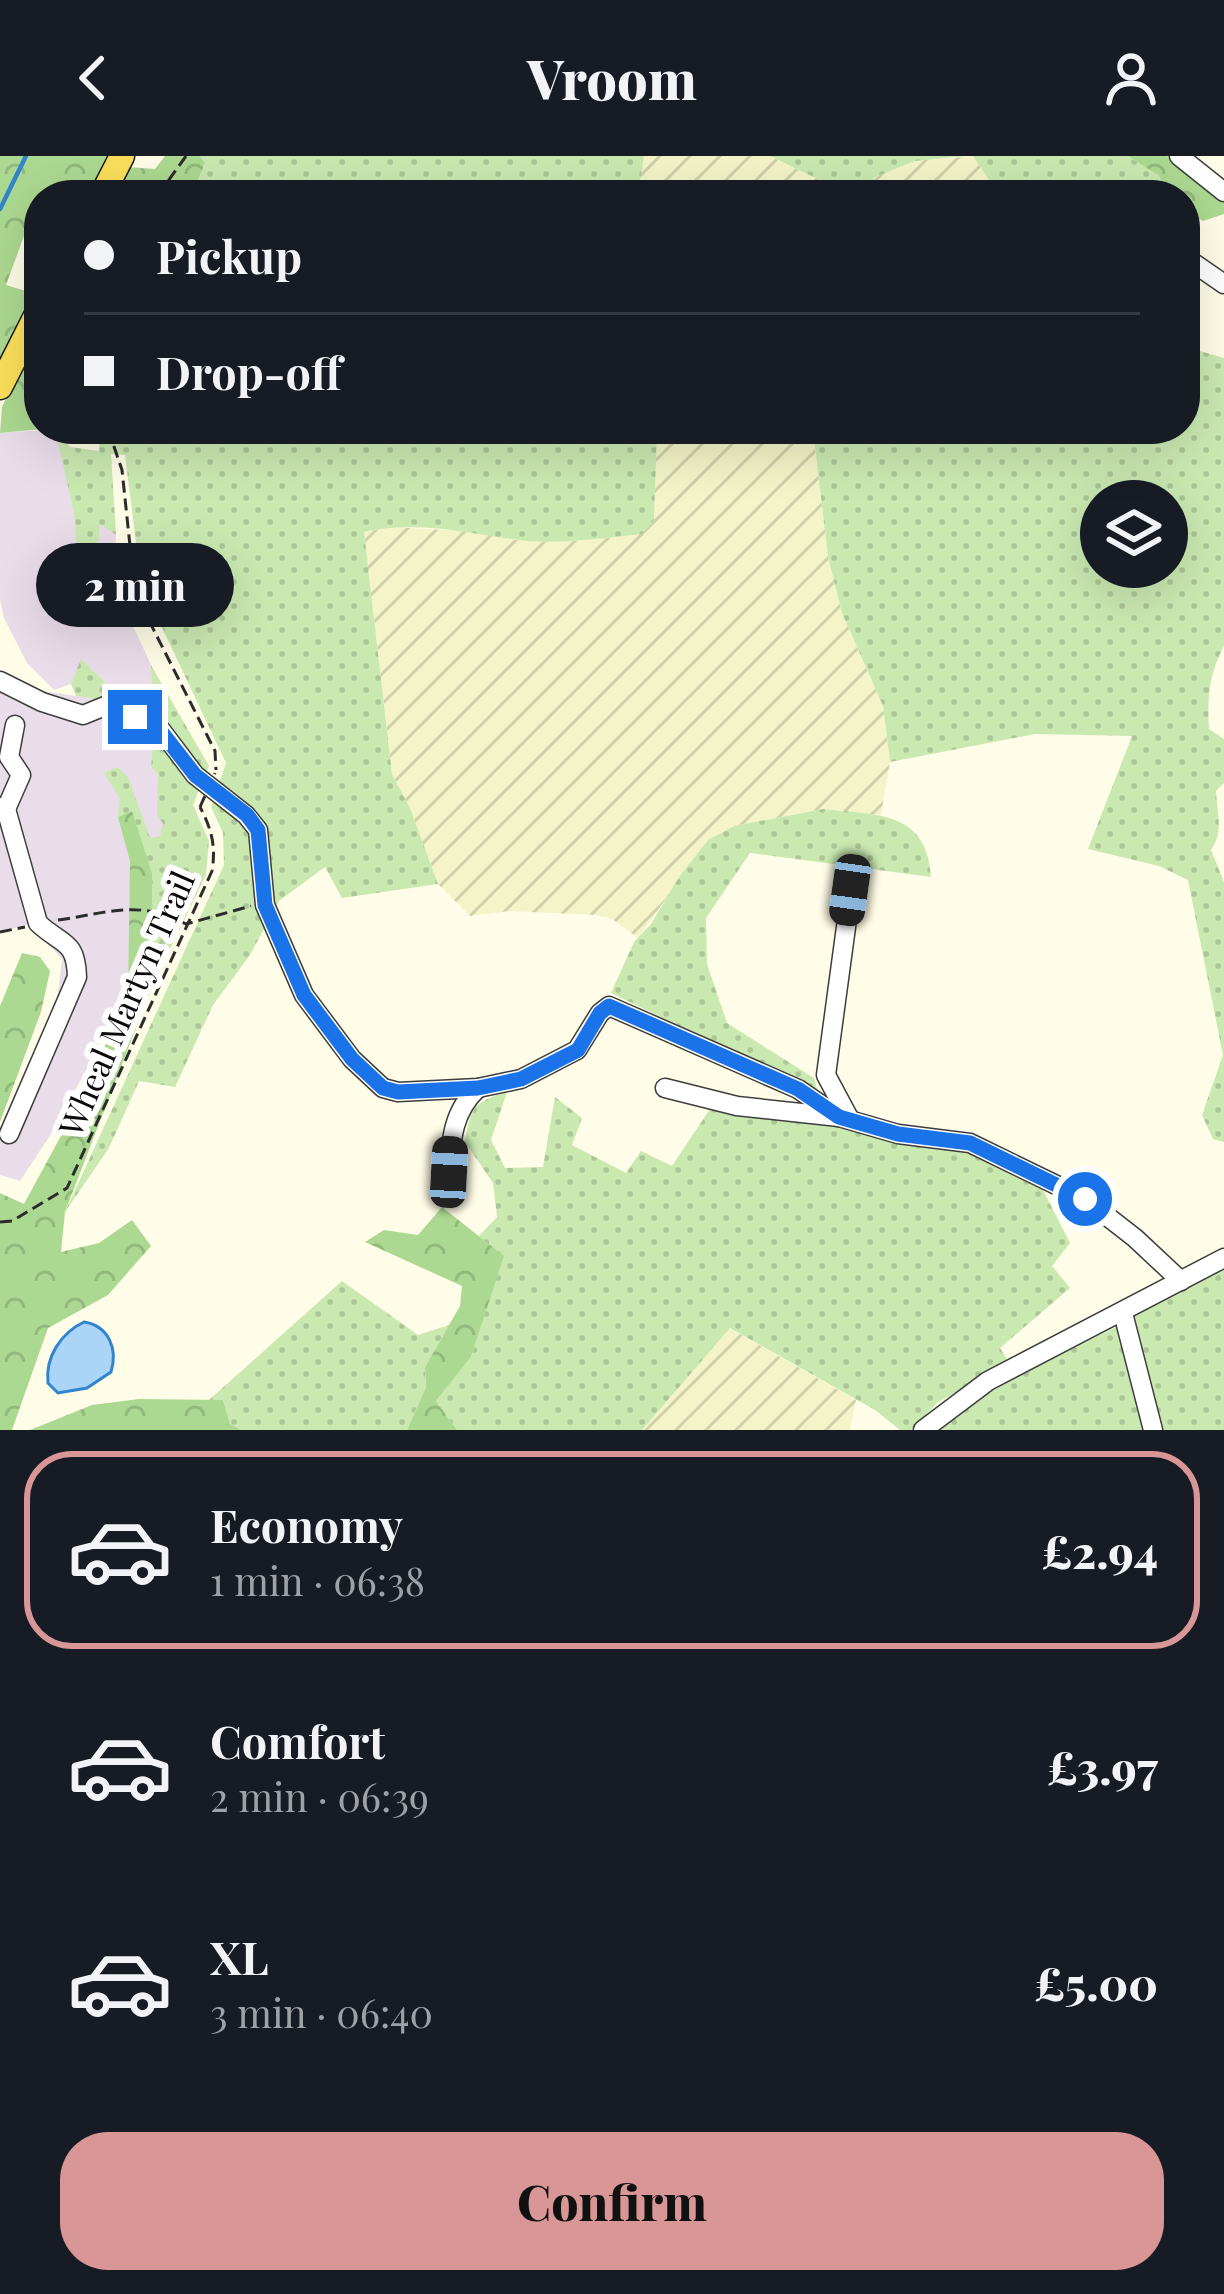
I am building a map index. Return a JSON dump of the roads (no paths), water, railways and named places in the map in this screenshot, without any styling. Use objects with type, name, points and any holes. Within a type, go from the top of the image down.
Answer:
[{"type":"main road","points":[[0,387],[24,340]]},
{"type":"street","points":[[1179,156],[1224,191]]},
{"type":"street","points":[[0,681],[83,715],[110,704],[160,730],[195,775],[247,815],[258,830],[265,905],[304,995],[352,1059],[383,1088],[398,1092],[478,1088],[521,1079],[578,1050],[609,1006],[798,1089],[845,1118]]},
{"type":"street","points":[[9,1134],[76,977],[76,957],[66,942],[38,923],[3,808],[21,775],[10,758],[15,725]]},
{"type":"street","points":[[845,1118],[826,1075],[850,890]]},
{"type":"street","points":[[449,1172],[456,1119],[465,1100],[478,1088]]},
{"type":"street","points":[[665,1088],[737,1106],[845,1118],[898,1134],[970,1143],[1085,1199],[1181,1281]]},
{"type":"street","points":[[923,1430],[988,1382],[1224,1258]]},
{"type":"street","points":[[1123,1313],[1153,1430]]},
{"type":"water","points":[[84,1322],[100,1328],[110,1340],[111,1372],[87,1388],[58,1393],[48,1383],[52,1355],[62,1339]]},
{"type":"waterway","points":[[0,209],[26,156]]}]
